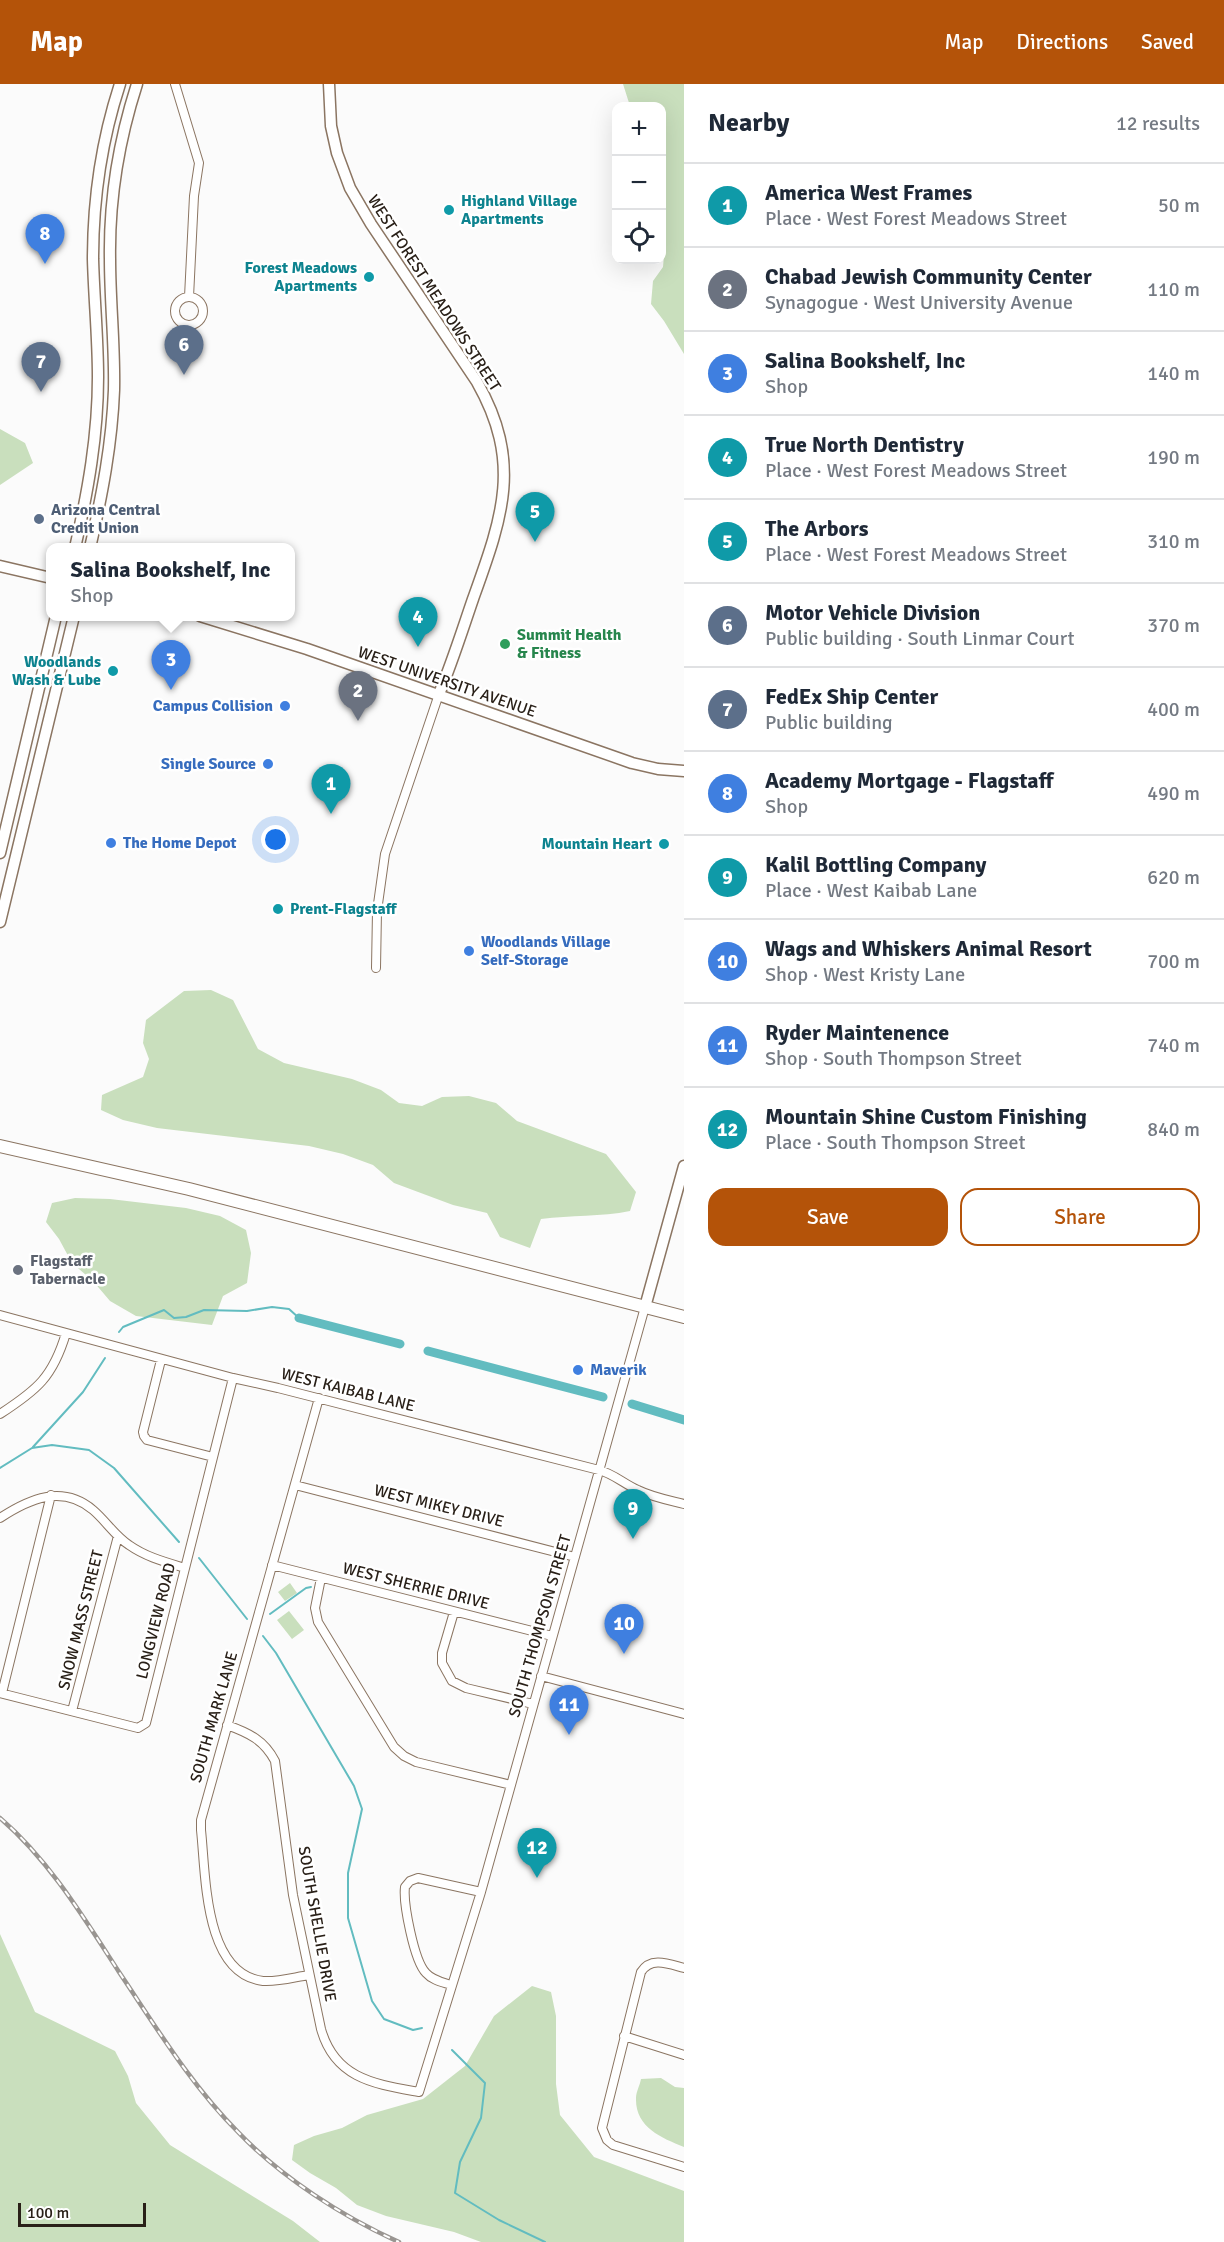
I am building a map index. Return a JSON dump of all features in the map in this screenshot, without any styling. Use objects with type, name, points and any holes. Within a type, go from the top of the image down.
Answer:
[{"type":"main road","points":[[0,1146],[134,1175],[684,1317]]},
{"type":"street","points":[[76,543],[93,454],[96,417],[98,372],[93,260],[97,193],[106,139],[120,84]]},
{"type":"street","points":[[91,543],[107,467],[113,412],[114,368],[110,257],[113,196],[123,134],[137,84]]},
{"type":"street","points":[[175,84],[199,163],[194,196],[189,297]]},
{"type":"street","name":"WEST FOREST MEADOWS STREET","points":[[328,84],[332,133],[350,188],[371,224],[480,388],[493,416],[502,456],[504,486],[499,523],[385,854],[377,911],[376,968]]},
{"type":"street","points":[[0,566],[46,577]]},
{"type":"street","points":[[0,853],[3,830],[55,621]]},
{"type":"street","points":[[0,922],[73,621]]},
{"type":"street","name":"WEST UNIVERSITY AVENUE","points":[[217,621],[307,648],[632,763],[658,769],[684,771]]},
{"type":"street","points":[[3,830],[20,835]]},
{"type":"street","name":"SOUTH THOMPSON STREET","points":[[419,2092],[481,1892],[684,1166]]},
{"type":"street","name":"WEST KAIBAB LANE","points":[[0,1316],[233,1378],[599,1470],[612,1474],[647,1494],[684,1504]]},
{"type":"street","points":[[0,1414],[32,1394],[41,1384],[55,1364],[66,1333]]},
{"type":"street","points":[[161,1359],[143,1432],[144,1437],[147,1440],[213,1457]]},
{"type":"street","name":"LONGVIEW ROAD","points":[[1,1693],[138,1728],[146,1723],[233,1378]]},
{"type":"street","name":"SOUTH MARK LANE","points":[[309,1975],[277,1981],[263,1981],[250,1978],[232,1966],[219,1946],[211,1916],[201,1821],[319,1398]]},
{"type":"street","name":"WEST MIKEY DRIVE","points":[[295,1485],[575,1557]]},
{"type":"street","points":[[0,1518],[32,1499],[51,1495],[62,1496],[85,1504],[118,1536],[143,1554],[185,1568]]},
{"type":"street","points":[[1,1693],[51,1495]]},
{"type":"street","name":"SNOW MASS STREET","points":[[72,1711],[118,1536]]},
{"type":"street","name":"WEST SHERRIE DRIVE","points":[[273,1565],[552,1636]]},
{"type":"street","points":[[321,1578],[316,1593],[315,1608],[318,1622],[394,1747],[404,1756],[416,1762],[511,1785]]},
{"type":"street","points":[[454,1612],[442,1653],[442,1663],[452,1681],[466,1688],[533,1704]]},
{"type":"street","points":[[541,1676],[684,1714]]},
{"type":"street","name":"SOUTH SHELLIE DRIVE","points":[[227,1725],[255,1736],[264,1743],[275,1761],[293,1894],[323,2037],[339,2063],[362,2079],[419,2092]]},
{"type":"street","points":[[451,1985],[431,1978],[419,1964],[406,1907],[405,1887],[410,1881],[418,1878],[481,1892]]},
{"type":"street","points":[[684,1968],[663,1962],[650,1964],[641,1972],[602,2125],[603,2134],[613,2145],[684,2168]]},
{"type":"street","points":[[624,2036],[684,2055]]},
{"type":"green space","points":[[623,84],[684,84],[684,354],[651,304],[653,281],[663,264],[666,264],[666,102],[629,102]]},
{"type":"green space","points":[[0,429],[25,443],[33,463],[0,485]]},
{"type":"green space","points":[[211,990],[233,1000],[258,1049],[284,1063],[352,1079],[381,1090],[399,1103],[422,1106],[442,1097],[469,1096],[496,1103],[517,1121],[606,1154],[636,1192],[630,1211],[541,1219],[530,1248],[500,1237],[487,1213],[453,1205],[394,1183],[373,1165],[343,1154],[309,1146],[157,1128],[123,1120],[101,1110],[102,1095],[143,1077],[149,1059],[143,1043],[146,1020],[184,991]]},
{"type":"green space","points":[[75,1198],[110,1199],[186,1208],[220,1216],[246,1230],[251,1253],[247,1283],[223,1296],[212,1325],[136,1316],[110,1301],[93,1281],[72,1263],[59,1239],[46,1222],[52,1203]]},
{"type":"green space","points":[[290,1583],[297,1593],[285,1601],[278,1592]]},
{"type":"green space","points":[[289,1611],[304,1630],[292,1639],[277,1620]]},
{"type":"green space","points":[[0,1934],[35,2012],[115,2051],[128,2076],[136,2103],[170,2145],[293,2221],[320,2242],[0,2242]]},
{"type":"green space","points":[[532,1986],[551,1992],[556,2016],[556,2084],[560,2115],[594,2157],[684,2191],[684,2242],[481,2242],[454,2232],[386,2216],[357,2205],[336,2188],[292,2160],[294,2145],[314,2136],[342,2128],[367,2115],[423,2099],[465,2066],[494,2016]]},
{"type":"green space","points":[[661,2078],[675,2087],[684,2088],[684,2147],[651,2130],[640,2117],[637,2108],[636,2096],[641,2079]]},
{"type":"waterway","points":[[119,1332],[123,1327],[164,1310],[174,1318],[186,1317],[204,1310],[247,1311],[272,1307],[289,1309],[299,1318]]},
{"type":"waterway","points":[[299,1318],[400,1344]]},
{"type":"waterway","points":[[428,1351],[603,1397]]},
{"type":"waterway","points":[[33,1447],[83,1392],[105,1358]]},
{"type":"waterway","points":[[632,1404],[684,1420]]},
{"type":"waterway","points":[[0,1468],[32,1448],[52,1445],[89,1450],[114,1468],[179,1542]]},
{"type":"waterway","points":[[199,1558],[247,1619]]},
{"type":"waterway","points":[[270,1614],[306,1588],[311,1587]]},
{"type":"waterway","points":[[263,1636],[276,1653],[354,1786],[362,1809],[348,1873],[348,1918],[372,2001],[384,2019],[413,2030],[422,2028]]},
{"type":"waterway","points":[[452,2050],[485,2083],[481,2118],[460,2162],[455,2193],[499,2220],[545,2242]]},
{"type":"railway","points":[[0,1818],[18,1834],[65,1890],[175,2055],[221,2114],[255,2149],[293,2180],[356,2221],[399,2242]]},
{"type":"place","name":"Highland Village Apartments","points":[[449,210]]},
{"type":"place","name":"Academy Mortgage - Flagstaff","points":[[45,264]]},
{"type":"place","name":"Forest Meadows Apartments","points":[[369,277]]},
{"type":"place","name":"Motor Vehicle Division","points":[[184,375]]},
{"type":"place","name":"FedEx Ship Center","points":[[41,392]]},
{"type":"place","name":"Arizona Central Credit Union","points":[[39,519]]},
{"type":"place","name":"The Arbors","points":[[535,542]]},
{"type":"place","name":"Summit Health & Fitness","points":[[505,644]]},
{"type":"place","name":"True North Dentistry","points":[[418,647]]},
{"type":"place","name":"Woodlands Wash & Lube","points":[[113,671]]},
{"type":"place","name":"Salina Bookshelf, Inc","points":[[171,690]]},
{"type":"place","name":"Campus Collision","points":[[285,706]]},
{"type":"place","name":"Chabad Jewish Community Center","points":[[358,721]]},
{"type":"place","name":"Single Source","points":[[268,764]]},
{"type":"place","name":"America West Frames","points":[[331,814]]},
{"type":"place","name":"The Home Depot","points":[[111,843]]},
{"type":"place","name":"Mountain Heart","points":[[664,844]]},
{"type":"place","name":"Prent-Flagstaff","points":[[278,909]]},
{"type":"place","name":"Woodlands Village Self-Storage","points":[[469,951]]},
{"type":"place","name":"Flagstaff Tabernacle","points":[[18,1270]]},
{"type":"place","name":"Maverik","points":[[578,1370]]},
{"type":"place","name":"Kalil Bottling Company","points":[[633,1539]]},
{"type":"place","name":"Wags and Whiskers Animal Resort","points":[[624,1654]]},
{"type":"place","name":"Ryder Maintenence","points":[[569,1735]]},
{"type":"place","name":"Mountain Shine Custom Finishing","points":[[537,1878]]}]
